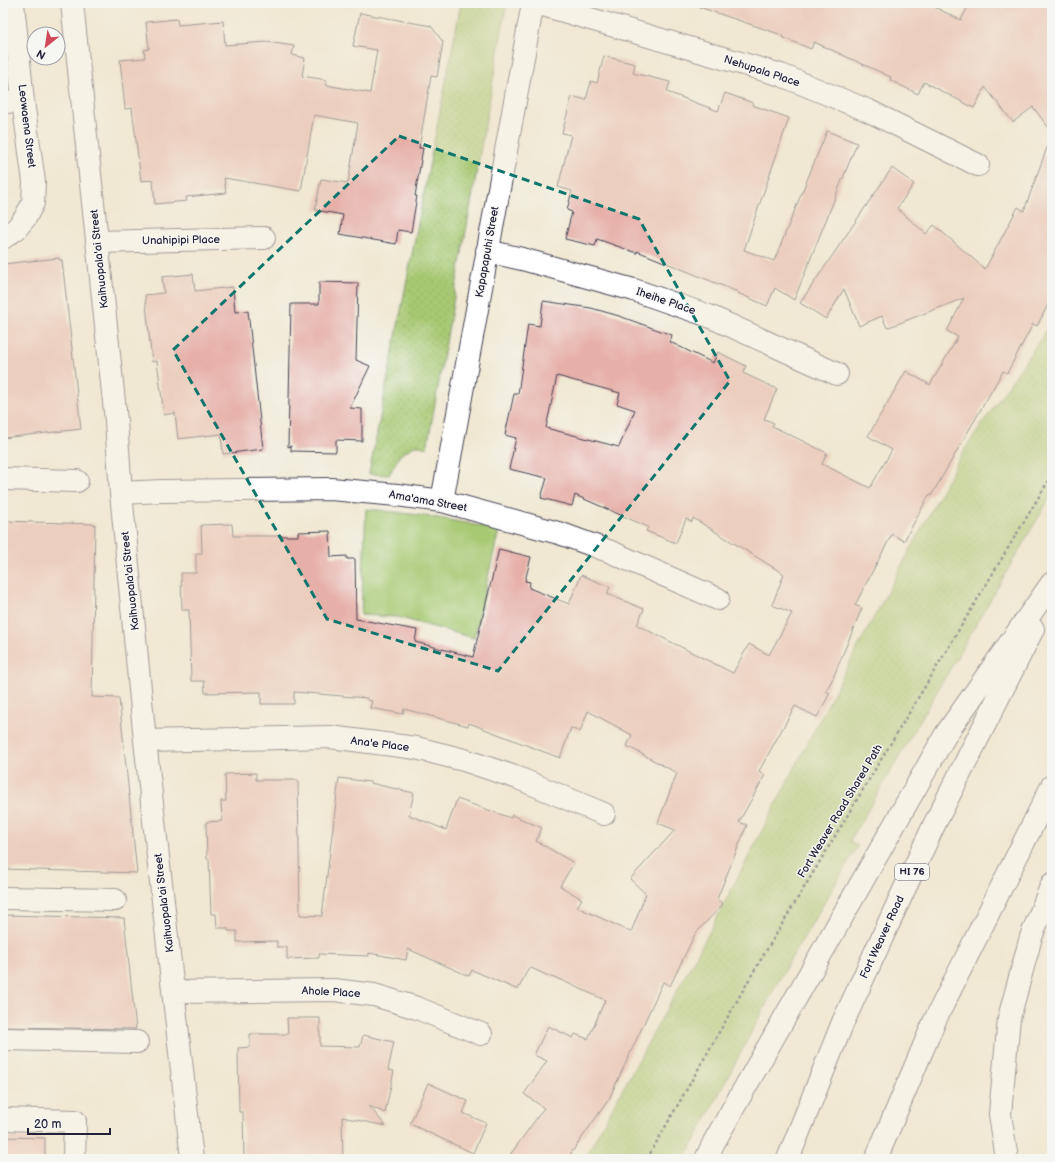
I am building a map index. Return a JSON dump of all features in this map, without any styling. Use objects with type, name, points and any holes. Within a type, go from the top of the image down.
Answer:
[{"type":"main road","name":"Leowaena Street","points":[[3,238],[16,229],[25,218],[32,203],[34,182],[13,101],[13,3]]},
{"type":"main road","name":"Kaihuopala'ai Street","points":[[72,3],[116,421],[121,493],[145,741],[192,1159]]},
{"type":"main road","name":"Kapapapuhi Street","points":[[442,501],[532,3]]},
{"type":"main road","name":"Nehupala Place","points":[[536,3],[781,75],[869,111],[978,165]]},
{"type":"main road","name":"Unahipipi Place","points":[[97,242],[264,238]]},
{"type":"main road","name":"Iheihe Place","points":[[487,251],[522,259],[634,290],[709,316],[837,374]]},
{"type":"main road","points":[[3,480],[78,481]]},
{"type":"main road","name":"Ama'ama Street","points":[[121,493],[162,491],[330,490],[398,494],[442,501],[562,534],[611,552],[718,599]]},
{"type":"main road","points":[[706,1159],[714,1142],[946,734],[1052,584]]},
{"type":"main road","name":"Fort Weaver Road","points":[[788,1159],[843,1022],[934,825],[1052,592]]},
{"type":"main road","name":"Ana'e Place","points":[[145,741],[330,737],[416,748],[464,760],[518,778],[604,814]]},
{"type":"main road","points":[[876,1159],[935,1020],[1052,786]]},
{"type":"main road","points":[[1007,1159],[1000,1114],[1009,1018],[1031,937],[1052,884]]},
{"type":"main road","points":[[3,898],[116,900]]},
{"type":"main road","name":"Ahole Place","points":[[174,992],[334,990],[374,995],[417,1008],[481,1034]]},
{"type":"main road","points":[[3,1039],[137,1042]]},
{"type":"main road","points":[[3,1119],[75,1121],[74,1159]]},
{"type":"path","name":"Fort Weaver Road Shared Path","points":[[647,1159],[754,971],[1052,474]]},
{"type":"highlighted area","points":[[399,136],[639,219],[730,381],[498,671],[327,619],[173,350]]},
{"type":"green space","points":[[461,3],[507,3],[427,448],[416,445],[400,455],[389,475],[369,474]]},
{"type":"green space","points":[[1052,322],[1052,494],[850,841],[858,846],[782,974],[685,1159],[584,1159],[706,938],[844,673],[961,455]]},
{"type":"green space","points":[[366,509],[433,517],[499,530],[474,638],[397,617],[361,615]]},
{"type":"building","points":[[700,3],[926,3],[961,20],[970,3],[1052,3],[1052,132],[1033,107],[1013,122],[985,87],[974,108],[924,82],[918,94],[890,80],[891,77],[814,42],[811,49],[782,37],[782,35],[699,7]]},
{"type":"building","points":[[360,13],[431,26],[443,42],[437,77],[431,76],[419,148],[423,148],[411,232],[398,230],[396,244],[340,234],[343,215],[315,210],[321,179],[348,183],[358,123],[314,115],[301,191],[224,178],[226,193],[186,197],[187,201],[155,204],[153,180],[141,181],[132,108],[125,109],[120,60],[145,58],[144,50],[149,49],[146,22],[177,19],[178,25],[223,21],[225,45],[267,42],[294,46],[292,55],[305,58],[302,76],[327,80],[326,85],[370,93],[377,50],[353,46]]},
{"type":"building","points":[[604,56],[635,64],[633,73],[670,82],[667,92],[718,111],[725,93],[753,103],[752,105],[789,118],[744,250],[774,261],[827,131],[857,143],[794,300],[775,288],[767,306],[738,292],[637,251],[637,253],[597,239],[595,246],[565,239],[572,212],[567,210],[572,191],[558,187],[571,135],[562,133],[572,96],[586,100],[591,81],[597,83]]},
{"type":"building","points":[[1049,142],[1052,143],[1052,297],[1037,326],[1033,324],[1007,373],[1003,371],[931,496],[929,495],[904,541],[892,534],[855,605],[862,608],[833,678],[826,691],[830,693],[817,717],[795,706],[759,771],[765,775],[739,822],[747,825],[717,899],[723,904],[695,934],[670,986],[663,982],[609,1099],[567,1159],[507,1159],[544,1108],[524,1094],[547,1061],[534,1055],[548,1026],[573,1038],[575,1034],[588,1039],[605,1000],[529,967],[518,990],[472,970],[469,976],[408,949],[406,960],[369,953],[369,956],[319,954],[319,958],[287,959],[287,947],[277,947],[277,941],[237,942],[237,931],[228,931],[228,928],[217,928],[216,914],[211,914],[209,859],[207,859],[206,822],[222,821],[221,801],[226,801],[225,774],[256,773],[256,780],[298,780],[300,915],[322,916],[339,778],[370,782],[414,793],[409,815],[446,830],[457,799],[511,818],[512,815],[542,828],[536,841],[574,863],[560,886],[582,899],[577,907],[631,932],[646,894],[630,879],[675,830],[658,823],[677,773],[627,746],[632,735],[588,711],[580,732],[571,728],[560,758],[469,723],[468,726],[404,709],[403,714],[370,708],[372,701],[367,700],[367,698],[294,692],[294,704],[261,704],[261,692],[205,693],[204,681],[191,681],[189,610],[182,610],[181,573],[196,573],[196,553],[202,553],[201,525],[232,524],[233,536],[298,536],[298,532],[330,531],[331,557],[347,556],[347,559],[355,559],[356,619],[417,630],[415,642],[473,657],[499,549],[531,557],[525,581],[530,582],[529,588],[569,604],[581,575],[610,587],[607,594],[644,609],[637,625],[733,673],[749,644],[769,655],[792,613],[772,605],[784,574],[693,518],[692,522],[686,519],[676,543],[646,531],[648,527],[575,495],[572,506],[541,498],[547,478],[509,469],[516,438],[505,435],[514,394],[518,394],[528,324],[540,326],[543,301],[591,308],[619,316],[672,335],[670,342],[713,363],[718,352],[746,366],[743,373],[777,389],[764,419],[774,423],[772,426],[827,453],[822,464],[870,488],[892,450],[868,436],[906,371],[930,385],[958,337],[947,331],[964,298],[887,328],[882,316],[859,326],[844,289],[826,319],[800,303],[892,168],[914,184],[897,208],[926,234],[934,225],[985,269],[1018,207],[1024,211]],"holes":[[[557,376],[620,393],[617,404],[635,410],[619,447],[546,428]]]},
{"type":"building","points":[[59,258],[59,260],[62,260],[81,429],[3,438],[3,264]]},
{"type":"building","points":[[193,274],[195,291],[233,287],[235,312],[248,311],[263,449],[223,454],[221,434],[178,439],[175,413],[164,415],[157,361],[152,362],[145,295],[164,293],[162,277]]},
{"type":"building","points":[[319,282],[358,283],[356,360],[370,366],[350,408],[362,409],[362,441],[336,440],[336,452],[291,451],[291,446],[288,447],[291,304],[319,304]]},
{"type":"building","points":[[3,521],[95,524],[92,697],[119,698],[137,873],[3,869]]},
{"type":"building","points":[[3,915],[124,918],[136,1029],[3,1027]]},
{"type":"building","points":[[287,1018],[320,1018],[320,1046],[360,1047],[363,1035],[394,1042],[388,1070],[394,1071],[385,1113],[368,1105],[386,1126],[342,1117],[343,1159],[244,1158],[243,1112],[239,1112],[238,1048],[250,1047],[250,1034],[288,1034]]},
{"type":"building","points":[[428,1083],[468,1101],[463,1113],[486,1123],[473,1153],[410,1124]]},
{"type":"building","points":[[3,1137],[45,1138],[45,1159],[3,1159]]}]
